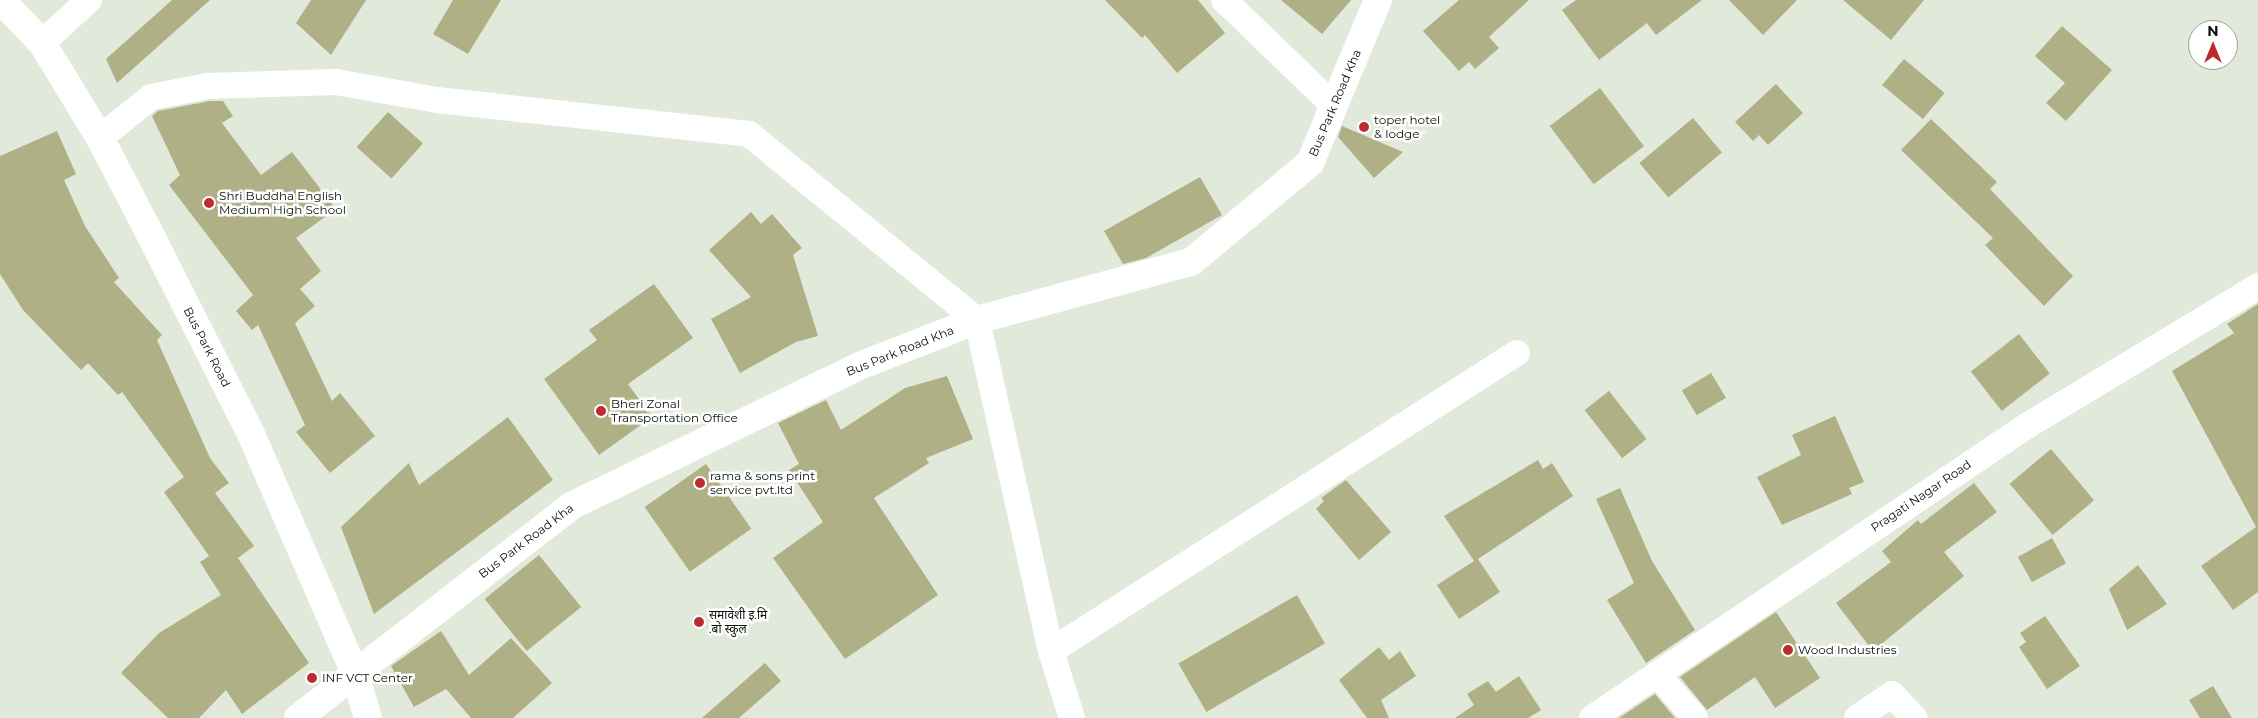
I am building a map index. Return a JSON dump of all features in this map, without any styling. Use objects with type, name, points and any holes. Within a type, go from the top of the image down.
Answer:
[{"type":"street","name":"Bus Park Road","points":[[1,0],[42,43],[100,138],[251,434],[354,671],[368,718]]},
{"type":"street","points":[[42,43],[89,0]]},
{"type":"street","points":[[1224,0],[1334,106]]},
{"type":"street","name":"Bus Park Road Kha","points":[[298,718],[354,671],[571,506],[859,366],[977,320],[1191,262],[1310,163],[1378,0]]},
{"type":"street","points":[[100,138],[151,98],[208,86],[336,82],[437,100],[749,134],[977,320],[1051,652],[1072,718]]},
{"type":"street","name":"Pragati Nagar Road","points":[[1592,718],[2028,424],[2257,289]]},
{"type":"street","points":[[1051,652],[1517,353]]},
{"type":"street","points":[[1657,674],[1695,718]]},
{"type":"street","points":[[1857,718],[1892,694],[1914,718]]},
{"type":"building","points":[[172,0],[210,0],[117,83],[106,59]]},
{"type":"building","points":[[311,0],[366,0],[331,55],[296,23]]},
{"type":"building","points":[[453,0],[501,0],[468,54],[433,34]]},
{"type":"building","points":[[1105,0],[1198,0],[1225,33],[1177,73],[1145,35],[1142,38]]},
{"type":"building","points":[[1281,0],[1351,0],[1322,34]]},
{"type":"building","points":[[1459,0],[1529,0],[1489,37],[1499,48],[1475,69],[1469,62],[1459,71],[1423,31]]},
{"type":"building","points":[[1576,0],[1702,0],[1656,35],[1647,23],[1599,60],[1562,10]]},
{"type":"building","points":[[1729,0],[1797,0],[1763,35]]},
{"type":"building","points":[[1843,0],[1924,0],[1891,40]]},
{"type":"building","points":[[2062,26],[2112,70],[2066,121],[2046,103],[2065,83],[2035,56]]},
{"type":"building","points":[[1904,59],[1945,93],[1923,119],[1882,85]]},
{"type":"building","points":[[1776,84],[1803,113],[1768,145],[1759,135],[1753,141],[1735,122]]},
{"type":"building","points":[[1600,88],[1644,146],[1594,184],[1550,126]]},
{"type":"building","points":[[210,101],[223,101],[233,116],[222,123],[261,175],[292,152],[336,209],[296,238],[321,271],[300,289],[315,306],[295,323],[332,401],[340,393],[375,436],[330,473],[296,432],[305,425],[258,325],[252,330],[236,311],[253,295],[169,185],[180,175],[152,116],[158,111]]},
{"type":"building","points":[[388,112],[423,143],[391,178],[357,147]]},
{"type":"building","points":[[1693,118],[1722,152],[1668,197],[1639,163]]},
{"type":"building","points":[[1931,119],[1997,182],[1990,189],[2073,276],[2044,306],[1985,245],[1993,238],[1901,150]]},
{"type":"building","points":[[1342,126],[1403,152],[1374,178],[1338,137]]},
{"type":"building","points":[[57,131],[76,174],[64,180],[85,226],[119,278],[114,282],[162,335],[157,340],[210,458],[229,483],[215,493],[254,546],[238,558],[309,663],[242,714],[226,690],[199,718],[168,718],[121,673],[159,633],[221,595],[200,562],[209,556],[164,492],[184,477],[122,392],[118,395],[88,363],[81,370],[23,310],[0,274],[0,156]]},
{"type":"building","points":[[1200,177],[1222,215],[1146,258],[1123,264],[1104,231]]},
{"type":"building","points":[[751,212],[761,224],[772,214],[802,248],[793,255],[818,336],[796,342],[740,373],[711,319],[751,297],[709,250]]},
{"type":"building","points":[[654,284],[693,338],[628,384],[652,417],[599,455],[544,379],[597,340],[589,330]]},
{"type":"building","points":[[2258,304],[2258,592],[2233,610],[2201,566],[2256,527],[2172,371],[2234,333],[2227,324]]},
{"type":"building","points":[[2019,334],[2050,373],[2002,411],[1971,372]]},
{"type":"building","points":[[1711,373],[1726,398],[1697,415],[1682,391]]},
{"type":"building","points":[[947,376],[973,439],[926,458],[929,463],[874,498],[938,595],[845,659],[773,558],[823,522],[789,470],[799,464],[778,423],[826,400],[841,430],[905,388]]},
{"type":"building","points":[[1609,391],[1647,439],[1622,458],[1585,410]]},
{"type":"building","points":[[1835,416],[1864,482],[1849,488],[1852,494],[1782,525],[1757,477],[1801,455],[1792,435]]},
{"type":"building","points":[[508,417],[553,480],[374,614],[341,527],[409,463],[419,485]]},
{"type":"building","points":[[2051,449],[2094,500],[2053,535],[2010,484]]},
{"type":"building","points":[[1538,460],[1543,469],[1552,463],[1573,496],[1478,559],[1500,592],[1459,619],[1437,585],[1474,561],[1444,516]]},
{"type":"building","points":[[706,464],[751,529],[690,572],[645,507]]},
{"type":"building","points":[[1346,480],[1391,532],[1359,560],[1316,509],[1324,501],[1321,498]]},
{"type":"building","points":[[1974,483],[1997,512],[1944,552],[1964,576],[1873,651],[1836,603],[1891,562],[1882,551],[1918,520],[1921,524]]},
{"type":"building","points":[[1620,488],[1652,561],[1695,630],[1646,663],[1607,600],[1634,583],[1596,499]]},
{"type":"building","points":[[2052,538],[2066,563],[2032,582],[2018,557]]},
{"type":"building","points":[[539,555],[581,607],[527,651],[485,599]]},
{"type":"building","points":[[2138,565],[2167,604],[2127,630],[2109,589]]},
{"type":"building","points":[[1297,595],[1325,643],[1206,712],[1178,664]]},
{"type":"building","points":[[1776,612],[1820,678],[1775,708],[1755,677],[1707,710],[1680,677]]},
{"type":"building","points":[[2045,616],[2080,666],[2047,689],[2019,647],[2026,642],[2020,633]]},
{"type":"building","points":[[441,631],[469,675],[511,638],[552,683],[513,718],[471,718],[446,689],[414,707],[391,666]]},
{"type":"building","points":[[1379,647],[1389,660],[1400,651],[1416,676],[1381,700],[1389,718],[1367,718],[1339,680]]},
{"type":"building","points":[[765,663],[781,681],[739,718],[702,718]]},
{"type":"building","points":[[1519,676],[1541,710],[1528,718],[1455,718],[1474,705],[1467,694],[1488,681],[1496,692]]},
{"type":"building","points":[[2213,686],[2232,718],[2200,718],[2189,700]]},
{"type":"building","points":[[1655,694],[1675,718],[1619,718]]},
{"type":"place","name":"toper hotel & lodge","points":[[1364,127]]},
{"type":"place","name":"Shri Buddha English Medium High School","points":[[209,203]]},
{"type":"place","name":"Bheri Zonal Transportation Office","points":[[601,411]]},
{"type":"place","name":"rama & sons print service pvt.ltd","points":[[700,483]]},
{"type":"place","name":"समावेशी इ.मि .बाे स्कुल","points":[[699,622]]},
{"type":"place","name":"Wood Industries","points":[[1788,650]]},
{"type":"place","name":"INF VCT Center","points":[[312,678]]}]
